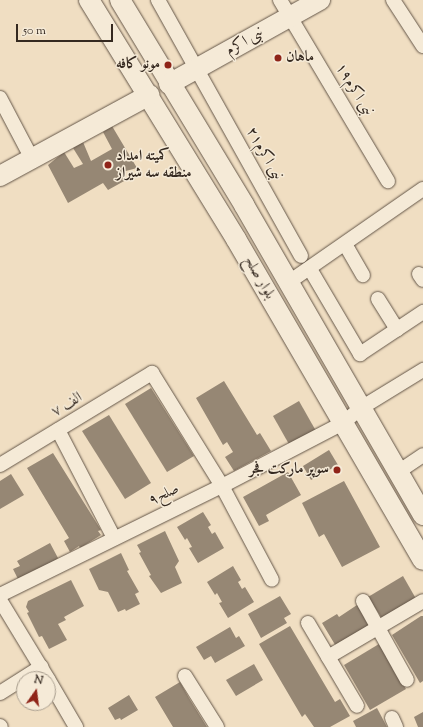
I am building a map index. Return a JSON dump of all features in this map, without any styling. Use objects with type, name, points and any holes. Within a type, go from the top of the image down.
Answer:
[{"type":"main road","name":"بلوار صلح","points":[[89,0],[149,95],[236,239],[423,560]]},
{"type":"main road","name":"بلوار صلح","points":[[120,0],[289,282],[423,514]]},
{"type":"main road","name":"نبی اکرم","points":[[169,84],[320,0]]},
{"type":"main road","points":[[0,176],[149,95]]},
{"type":"street","name":"نبی اکرم۲۱","points":[[158,0],[301,256]]},
{"type":"street","name":"نبی اکرم۱۹","points":[[280,0],[388,181]]},
{"type":"street","points":[[393,0],[423,46]]},
{"type":"street","points":[[0,98],[32,159]]},
{"type":"street","points":[[289,282],[310,269],[423,189]]},
{"type":"street","points":[[345,244],[363,275]]},
{"type":"street","points":[[310,269],[360,354],[423,312]]},
{"type":"street","points":[[378,299],[396,330]]},
{"type":"street","name":"صلح۹","points":[[0,595],[222,486],[343,424],[361,408],[423,370]]},
{"type":"street","name":"۷ الف","points":[[0,465],[152,373],[222,486]]},
{"type":"street","points":[[58,430],[114,538]]},
{"type":"street","points":[[398,472],[423,455]]},
{"type":"street","points":[[222,486],[272,580]]},
{"type":"street","points":[[0,600],[44,671]]},
{"type":"street","points":[[363,601],[407,680]]},
{"type":"street","points":[[328,657],[423,601]]},
{"type":"street","points":[[308,623],[356,706]]},
{"type":"street","points":[[185,676],[217,727]]},
{"type":"street","points":[[0,693],[16,687]]},
{"type":"street","points":[[56,692],[76,727]]},
{"type":"building","name":"کمیته امداد منطقه سه شیراز","points":[[112,126],[137,168],[122,172],[126,180],[108,190],[103,183],[68,203],[48,165],[64,152],[74,168],[83,164],[73,148],[83,142],[91,161],[112,149],[103,132]]},
{"type":"building","points":[[224,381],[257,435],[260,433],[271,451],[234,471],[225,457],[233,452],[227,442],[223,445],[196,398]]},
{"type":"building","points":[[151,388],[194,456],[167,472],[125,404]]},
{"type":"building","points":[[299,401],[316,431],[290,446],[273,416]]},
{"type":"building","points":[[109,415],[151,483],[125,499],[82,431]]},
{"type":"building","points":[[329,450],[338,465],[311,480],[303,466]]},
{"type":"building","points":[[53,453],[101,530],[98,531],[101,535],[80,548],[79,546],[70,552],[64,541],[69,538],[27,468]]},
{"type":"building","points":[[288,472],[301,495],[266,515],[269,521],[259,526],[243,497]]},
{"type":"building","points":[[11,474],[24,495],[0,509],[0,481]]},
{"type":"building","points":[[344,481],[380,547],[342,567],[324,534],[319,537],[302,503]]},
{"type":"building","points":[[203,512],[211,525],[208,527],[212,534],[215,532],[224,548],[198,563],[189,548],[192,547],[187,538],[185,540],[177,527]]},
{"type":"building","points":[[165,531],[179,561],[175,567],[182,583],[161,593],[149,576],[151,575],[139,553],[141,552],[137,545]]},
{"type":"building","points":[[50,543],[58,558],[56,561],[18,579],[13,569],[20,566],[17,561]]},
{"type":"building","points":[[121,553],[129,570],[127,571],[139,592],[135,594],[140,604],[126,611],[125,609],[118,612],[108,592],[99,590],[89,569]]},
{"type":"building","points":[[233,566],[241,580],[238,582],[242,589],[245,587],[254,602],[228,618],[219,603],[222,602],[217,593],[215,595],[207,582]]},
{"type":"building","points":[[403,576],[415,597],[414,601],[383,620],[368,597]]},
{"type":"building","points":[[71,580],[84,606],[64,617],[66,620],[58,624],[67,640],[49,649],[42,636],[39,637],[27,613],[29,612],[26,607],[28,601]]},
{"type":"building","points":[[280,596],[291,614],[284,618],[287,623],[261,638],[248,614]]},
{"type":"building","points":[[357,605],[371,627],[337,648],[322,623],[337,614],[339,617]]},
{"type":"building","points":[[423,616],[423,681],[420,683],[392,635]]},
{"type":"building","points":[[290,626],[335,702],[340,699],[350,716],[330,727],[314,727],[305,714],[302,717],[259,644]]},
{"type":"building","points":[[230,627],[236,638],[239,636],[245,646],[215,663],[211,656],[204,660],[196,647]]},
{"type":"building","points":[[379,644],[406,689],[370,710],[344,665]]},
{"type":"building","points":[[254,664],[263,680],[236,696],[226,680]]},
{"type":"building","points":[[180,682],[207,727],[173,727],[155,697]]},
{"type":"building","points":[[129,695],[138,710],[121,720],[120,718],[115,720],[108,708]]},
{"type":"building","points":[[377,708],[387,727],[356,727],[353,721]]},
{"type":"building","points":[[423,712],[423,727],[418,727],[414,717]]},
{"type":"place","name":"ماهان","points":[[278,58]]},
{"type":"place","name":"مونو کافه","points":[[168,65]]},
{"type":"place","name":"کمیته امداد منطقه سه شیراز","points":[[108,165]]},
{"type":"place","name":"سوپر مارکت فجر","points":[[337,470]]}]
